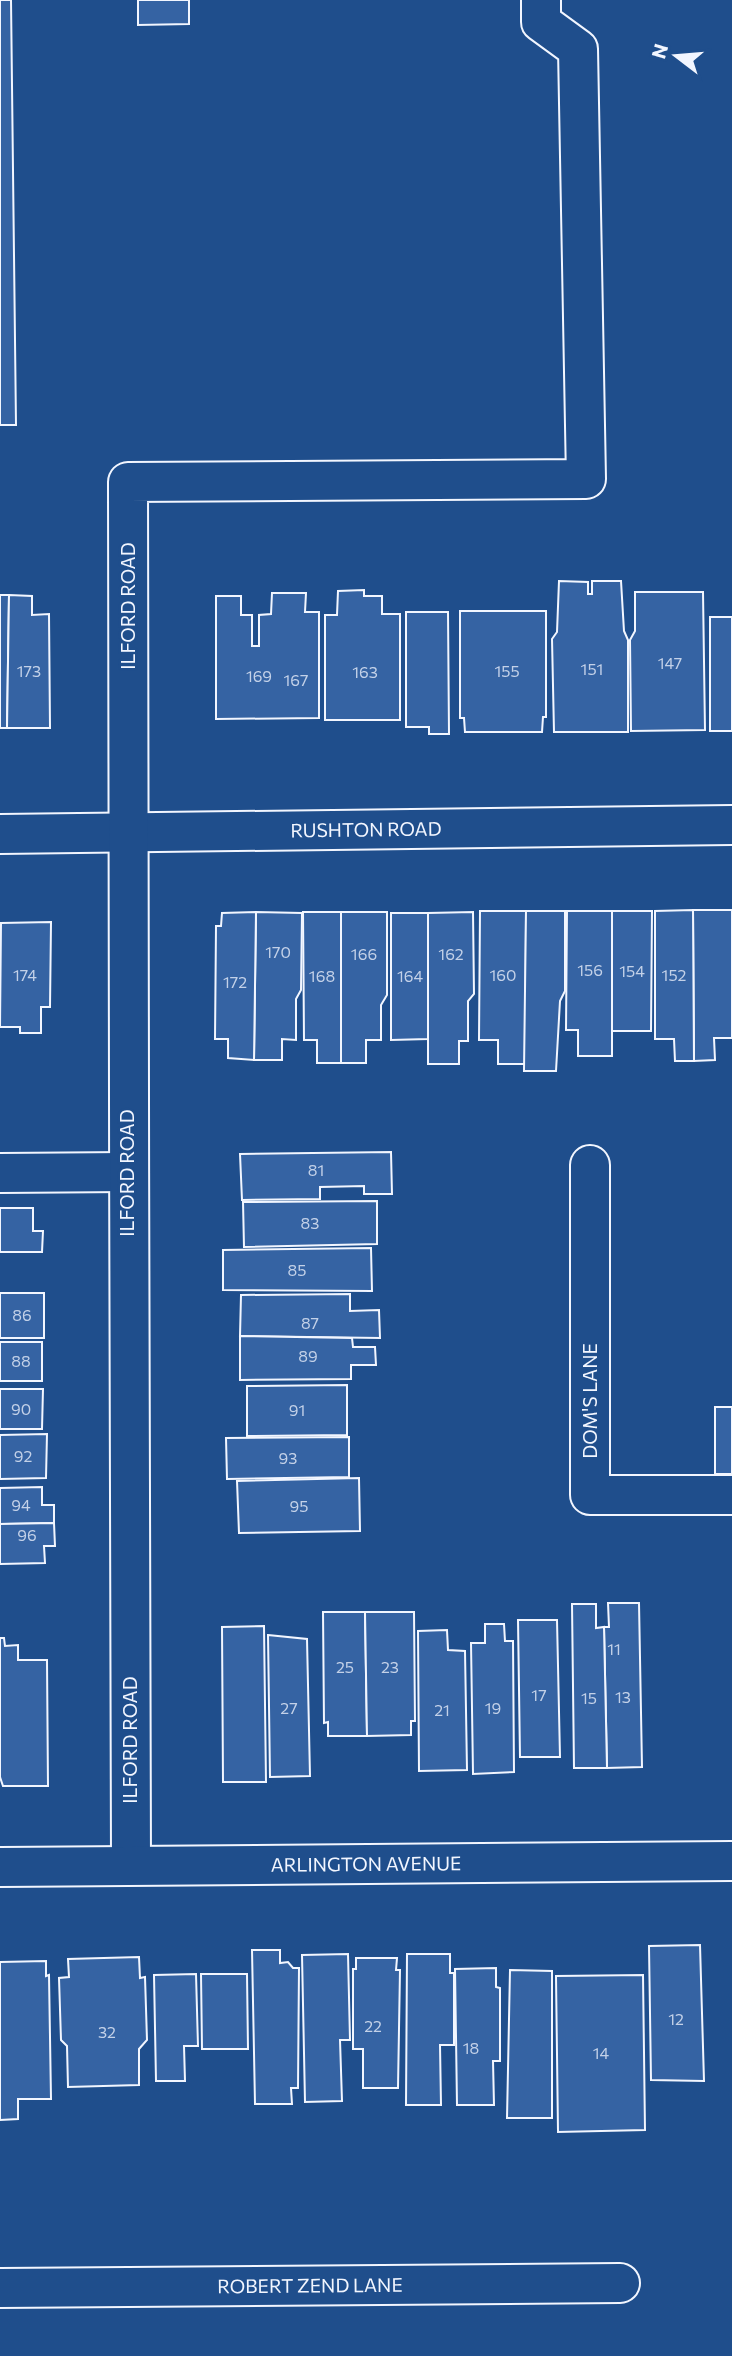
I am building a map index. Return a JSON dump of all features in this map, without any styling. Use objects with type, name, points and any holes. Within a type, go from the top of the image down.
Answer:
[{"type":"street","name":"ILFORD ROAD","points":[[131,1864],[127,1172],[130,832],[128,482],[586,478],[578,50],[541,22],[541,0]]},
{"type":"street","name":"RUSHTON ROAD","points":[[0,834],[732,825]]},
{"type":"street","name":"DOM'S LANE","points":[[590,1165],[590,1495],[732,1495]]},
{"type":"street","points":[[0,1173],[127,1172]]},
{"type":"street","name":"ARLINGTON AVENUE","points":[[0,1867],[732,1861]]},
{"type":"street","name":"ROBERT ZEND LANE","points":[[0,2288],[621,2283]]},
{"type":"building","points":[[0,0],[11,0],[16,425],[0,425]]},
{"type":"building","points":[[138,0],[189,0],[189,24],[138,25]]},
{"type":"building","points":[[559,581],[588,582],[588,594],[592,594],[592,581],[621,581],[624,631],[628,640],[628,732],[554,732],[552,639],[557,632]]},
{"type":"building","points":[[364,590],[364,596],[382,596],[382,614],[400,614],[400,720],[325,720],[325,615],[337,615],[338,591]]},
{"type":"building","points":[[635,592],[703,592],[705,730],[631,731],[630,640],[635,631]]},
{"type":"building","points":[[272,593],[306,593],[305,612],[319,612],[319,718],[216,719],[216,596],[241,596],[241,615],[252,615],[252,646],[259,646],[259,615],[271,614]]},
{"type":"building","points":[[0,595],[9,595],[7,728],[0,728]]},
{"type":"building","points":[[9,595],[32,596],[32,615],[49,614],[50,728],[7,728]]},
{"type":"building","points":[[460,611],[546,611],[546,717],[543,717],[542,732],[465,732],[464,718],[460,718]]},
{"type":"building","points":[[406,612],[448,612],[449,734],[429,734],[429,727],[406,727]]},
{"type":"building","points":[[710,617],[732,617],[732,731],[710,731]]},
{"type":"building","points":[[693,910],[732,910],[732,1038],[714,1038],[715,1060],[694,1061]]},
{"type":"building","points":[[693,910],[694,1061],[675,1061],[674,1039],[655,1039],[655,911]]},
{"type":"building","points":[[480,911],[526,911],[525,1064],[498,1064],[498,1040],[479,1040]]},
{"type":"building","points":[[526,911],[565,911],[565,991],[560,1001],[556,1071],[524,1071]]},
{"type":"building","points":[[567,911],[612,911],[612,1056],[578,1056],[578,1030],[566,1030]]},
{"type":"building","points":[[612,911],[652,911],[651,1031],[612,1031]]},
{"type":"building","points":[[256,912],[302,913],[301,990],[296,999],[296,1040],[282,1039],[282,1060],[254,1060]]},
{"type":"building","points":[[256,912],[254,1060],[228,1058],[228,1039],[215,1039],[216,926],[221,926],[222,913]]},
{"type":"building","points":[[303,912],[341,912],[341,1063],[317,1063],[317,1040],[304,1040]]},
{"type":"building","points":[[341,912],[387,912],[387,995],[381,1005],[381,1040],[366,1040],[366,1063],[341,1063]]},
{"type":"building","points":[[473,912],[474,994],[468,1001],[468,1041],[459,1041],[459,1064],[428,1064],[428,913]]},
{"type":"building","points":[[391,913],[428,913],[428,1039],[391,1040]]},
{"type":"building","points":[[51,922],[50,1007],[41,1007],[41,1033],[20,1033],[20,1027],[0,1027],[1,923]]},
{"type":"building","points":[[391,1152],[392,1194],[364,1194],[364,1186],[320,1187],[320,1199],[242,1200],[240,1154]]},
{"type":"building","points":[[377,1201],[377,1244],[244,1247],[243,1202]]},
{"type":"building","points":[[0,1208],[33,1208],[33,1231],[43,1231],[42,1252],[0,1252]]},
{"type":"building","points":[[371,1248],[372,1291],[223,1290],[223,1250]]},
{"type":"building","points":[[0,1293],[44,1293],[44,1338],[0,1338]]},
{"type":"building","points":[[350,1294],[350,1311],[379,1310],[380,1338],[240,1336],[241,1295]]},
{"type":"building","points":[[240,1336],[352,1338],[353,1347],[375,1347],[376,1365],[351,1365],[351,1379],[240,1380]]},
{"type":"building","points":[[0,1342],[42,1342],[42,1381],[0,1381]]},
{"type":"building","points":[[347,1385],[347,1435],[247,1436],[247,1386]]},
{"type":"building","points":[[0,1389],[43,1389],[42,1429],[0,1429]]},
{"type":"building","points":[[715,1407],[732,1407],[732,1474],[715,1474]]},
{"type":"building","points":[[47,1434],[46,1478],[0,1479],[0,1435]]},
{"type":"building","points":[[349,1437],[349,1477],[227,1479],[226,1438]]},
{"type":"building","points":[[359,1478],[360,1531],[239,1533],[237,1481]]},
{"type":"building","points":[[42,1487],[42,1505],[54,1505],[54,1523],[0,1524],[0,1488]]},
{"type":"building","points":[[54,1523],[55,1546],[44,1546],[45,1563],[0,1564],[0,1524]]},
{"type":"building","points":[[608,1603],[639,1603],[642,1767],[607,1768],[604,1627],[609,1627]]},
{"type":"building","points":[[572,1604],[596,1604],[596,1628],[604,1627],[607,1768],[574,1768]]},
{"type":"building","points":[[323,1612],[365,1612],[367,1736],[328,1736],[328,1722],[324,1723]]},
{"type":"building","points":[[365,1612],[414,1612],[415,1721],[411,1721],[411,1735],[367,1736]]},
{"type":"building","points":[[518,1620],[557,1620],[560,1757],[520,1757]]},
{"type":"building","points":[[485,1624],[504,1624],[505,1641],[513,1641],[514,1772],[473,1774],[471,1643],[485,1643]]},
{"type":"building","points":[[264,1626],[266,1782],[223,1782],[222,1627]]},
{"type":"building","points":[[447,1630],[448,1650],[465,1651],[467,1770],[419,1771],[418,1631]]},
{"type":"building","points":[[268,1635],[307,1639],[310,1776],[270,1777]]},
{"type":"building","points":[[0,1638],[4,1638],[5,1646],[18,1645],[18,1660],[47,1660],[48,1786],[3,1786],[0,1777]]},
{"type":"building","points":[[700,1945],[704,2081],[651,2080],[649,1946]]},
{"type":"building","points":[[252,1950],[280,1950],[280,1963],[288,1962],[293,1968],[299,1968],[298,2088],[291,2088],[292,2104],[255,2104]]},
{"type":"building","points":[[348,1954],[350,2040],[340,2040],[342,2101],[305,2102],[302,1955]]},
{"type":"building","points":[[407,1954],[450,1954],[450,1973],[454,1973],[454,2045],[440,2045],[441,2105],[406,2105]]},
{"type":"building","points":[[139,1957],[140,1978],[145,1977],[147,2040],[139,2049],[139,2085],[68,2087],[67,2046],[61,2040],[59,1978],[69,1977],[68,1959]]},
{"type":"building","points":[[356,1958],[397,1958],[396,1970],[400,1970],[398,2088],[363,2088],[363,2049],[353,2049],[353,1969],[356,1969]]},
{"type":"building","points":[[46,1961],[46,1976],[49,1975],[51,2099],[18,2099],[18,2119],[0,2120],[0,1962]]},
{"type":"building","points":[[496,1968],[496,1987],[500,1988],[500,2061],[493,2061],[494,2105],[457,2105],[455,1969]]},
{"type":"building","points":[[510,1970],[552,1971],[552,2118],[507,2118]]},
{"type":"building","points":[[196,1974],[198,2046],[184,2046],[185,2081],[156,2081],[154,1975]]},
{"type":"building","points":[[201,1974],[247,1974],[248,2049],[202,2049]]},
{"type":"building","points":[[643,1975],[645,2130],[558,2132],[556,1976]]}]
